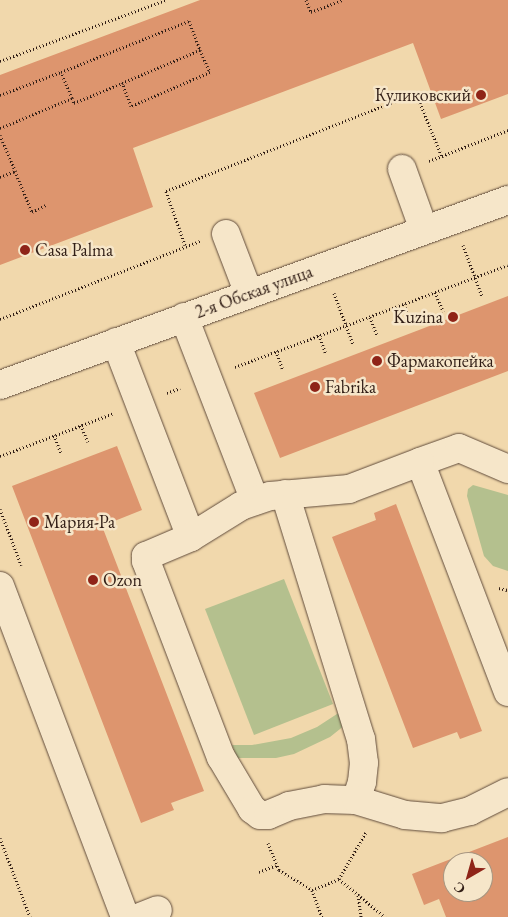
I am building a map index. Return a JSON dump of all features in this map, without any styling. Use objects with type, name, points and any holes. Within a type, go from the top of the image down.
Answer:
[{"type":"street","points":[[402,169],[424,230]]},
{"type":"street","name":"2-я Обская улица","points":[[0,385],[508,200]]},
{"type":"street","points":[[226,234],[249,294]]},
{"type":"street","points":[[184,317],[254,501]]},
{"type":"street","points":[[116,342],[191,537]]},
{"type":"street","points":[[508,469],[459,448],[349,489],[270,496],[254,501],[241,506],[191,537],[149,553],[146,556],[146,561],[221,757],[255,812],[260,815],[268,815],[289,806],[324,799],[368,804],[406,814],[442,818],[470,811],[508,792]]},
{"type":"street","points":[[420,462],[508,692]]},
{"type":"street","points":[[286,494],[361,739],[364,763],[362,782],[368,804]]},
{"type":"street","points":[[0,586],[125,917]]},
{"type":"path","points":[[0,61],[166,0]]},
{"type":"path","points":[[306,0],[311,12],[342,0]]},
{"type":"path","points":[[0,95],[188,21],[210,72],[131,106],[122,83]]},
{"type":"path","points":[[62,72],[74,103],[200,50]]},
{"type":"path","points":[[185,245],[166,191],[416,93],[442,157]]},
{"type":"path","points":[[0,128],[72,98]]},
{"type":"path","points":[[402,169],[442,157],[508,130]]},
{"type":"path","points":[[0,136],[32,212],[46,205]]},
{"type":"path","points":[[0,177],[15,171]]},
{"type":"path","points":[[454,219],[482,296]]},
{"type":"path","points":[[0,319],[185,245],[226,234]]},
{"type":"path","points":[[0,456],[508,264]]},
{"type":"path","points":[[324,267],[353,344]]},
{"type":"path","points":[[435,292],[443,311]]},
{"type":"path","points":[[404,304],[411,323]]},
{"type":"path","points":[[370,316],[377,335]]},
{"type":"path","points":[[319,336],[326,354]]},
{"type":"path","points":[[276,352],[283,370]]},
{"type":"path","points":[[82,425],[88,442]]},
{"type":"path","points":[[54,435],[61,452]]},
{"type":"path","points":[[312,890],[339,879],[368,804]]},
{"type":"path","points":[[255,812],[276,865],[282,874],[312,890],[322,917]]},
{"type":"path","points":[[0,838],[30,917]]},
{"type":"path","points":[[259,872],[276,865]]},
{"type":"path","points":[[339,879],[385,917]]},
{"type":"path","points":[[357,894],[361,917]]},
{"type":"green space","points":[[473,485],[508,495],[508,571],[493,566],[484,556],[467,496],[468,489]]},
{"type":"green space","points":[[284,579],[333,704],[254,735],[205,609]]},
{"type":"green space","points":[[340,712],[345,725],[330,737],[294,754],[276,758],[237,758],[232,745],[252,745],[291,738],[317,727]]},
{"type":"building","points":[[200,0],[508,0],[508,94],[441,119],[413,43],[133,148],[153,207],[0,265],[0,75]]},
{"type":"building","points":[[508,296],[508,371],[280,458],[254,393]]},
{"type":"building","points":[[117,446],[142,510],[102,526],[204,791],[171,803],[174,810],[141,823],[12,486]]},
{"type":"building","points":[[396,504],[482,731],[460,739],[457,732],[413,748],[332,537],[376,520],[374,513]]},
{"type":"building","points":[[508,837],[508,917],[446,917],[439,899],[424,905],[412,874],[443,862],[443,902],[493,902],[493,852],[469,852]]},
{"type":"place","name":"Куликовский","points":[[481,95]]},
{"type":"place","name":"Casa Palma","points":[[25,250]]},
{"type":"place","name":"Kuzina","points":[[453,317]]},
{"type":"place","name":"Фармакопейка","points":[[377,361]]},
{"type":"place","name":"Fabrika","points":[[315,387]]},
{"type":"place","name":"Мария-Ра","points":[[34,522]]},
{"type":"place","name":"Ozon","points":[[93,580]]}]
